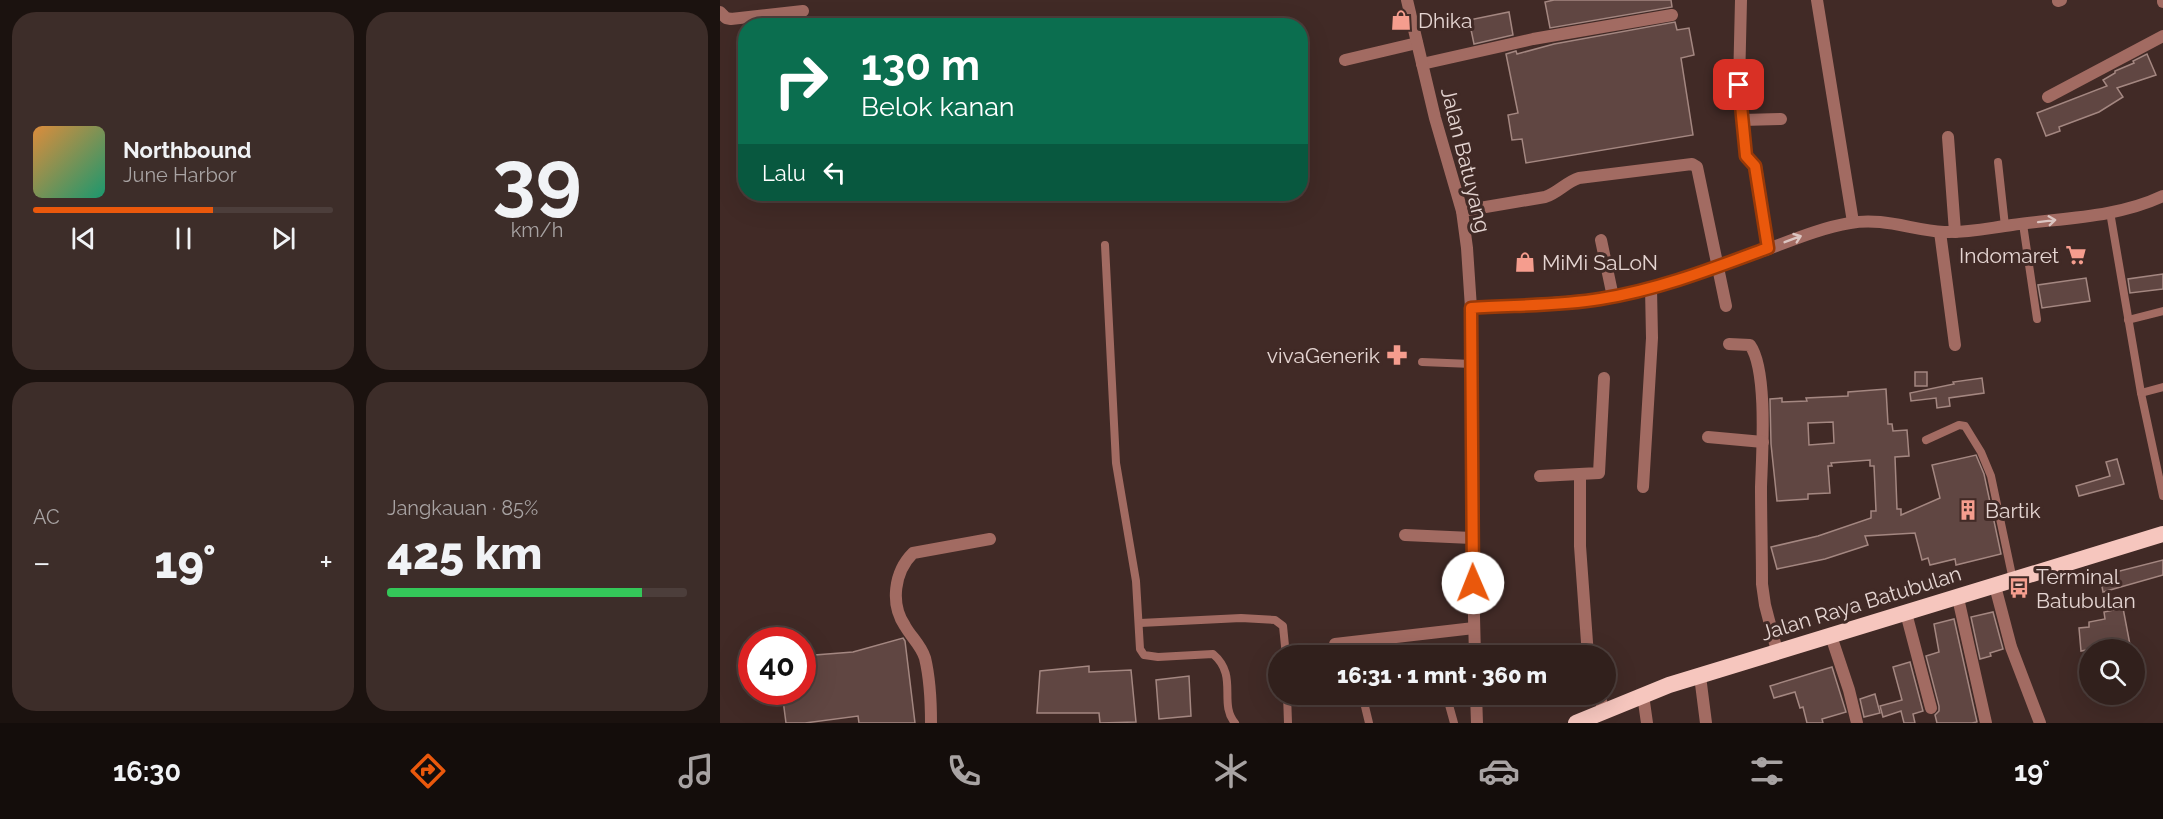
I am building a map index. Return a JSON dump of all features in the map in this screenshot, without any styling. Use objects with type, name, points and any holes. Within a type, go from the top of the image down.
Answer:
[{"type":"highway","name":"Jalan Raya Batubulan","points":[[1576,723],[1643,695],[1700,676],[2163,534]]},
{"type":"street","name":"Jalan Batuyang","points":[[1407,0],[1435,118],[1462,211],[1471,308],[1475,645]]},
{"type":"street","points":[[1741,0],[1739,85],[1742,120],[1746,156],[1755,166],[1768,248]]},
{"type":"street","points":[[1817,0],[1853,222]]},
{"type":"street","points":[[739,18],[803,10]]},
{"type":"street","points":[[720,12],[726,18],[738,18]]},
{"type":"street","points":[[1422,64],[1533,39],[1672,15]]},
{"type":"street","points":[[2048,97],[2163,36]]},
{"type":"street","points":[[1345,60],[1417,43]]},
{"type":"street","points":[[1742,120],[1782,119]]},
{"type":"street","points":[[1948,137],[1955,232]]},
{"type":"street","points":[[1462,211],[1551,196],[1570,181],[1578,178],[1692,164],[1697,167],[1726,306]]},
{"type":"street","points":[[1471,308],[1576,302],[1613,297],[1651,288],[1813,232],[1853,222],[1876,221],[1940,232],[1955,232],[2110,212],[2163,196]]},
{"type":"street","points":[[1940,232],[1955,345]]},
{"type":"street","points":[[1601,240],[1613,297]]},
{"type":"street","points":[[1643,486],[1652,338],[1651,288]]},
{"type":"street","points":[[1729,344],[1746,344],[1754,350],[1762,401],[1762,584],[1765,605],[1778,651]]},
{"type":"street","points":[[1539,476],[1596,475],[1600,471],[1604,378]]},
{"type":"street","points":[[1708,436],[1763,442]]},
{"type":"street","points":[[1580,475],[1580,546],[1587,645]]},
{"type":"street","points":[[1405,535],[1472,538]]},
{"type":"street","points":[[931,723],[930,696],[924,657],[901,619],[895,588],[897,581],[905,561],[913,554],[990,539]]},
{"type":"street","points":[[1995,586],[2012,647],[2040,723]]},
{"type":"street","points":[[1958,598],[1986,723]]},
{"type":"street","points":[[1906,613],[1931,708]]},
{"type":"street","points":[[1335,644],[1474,628]]},
{"type":"street","points":[[1831,636],[1857,723]]},
{"type":"street","points":[[1700,676],[1706,723]]},
{"type":"street","points":[[1643,695],[1647,723]]},
{"type":"street","points":[[1476,705],[1477,723]]},
{"type":"street","points":[[1602,705],[1604,712]]},
{"type":"lane","points":[[1998,162],[2005,226]]},
{"type":"lane","points":[[2110,212],[2141,393],[2163,496]]},
{"type":"lane","points":[[2023,224],[2037,319]]},
{"type":"lane","points":[[1105,245],[1116,463],[1136,581],[1140,650],[1144,655],[1158,657],[1213,654],[1223,663],[1226,672],[1230,717],[1235,723]]},
{"type":"lane","points":[[2128,320],[2163,311]]},
{"type":"lane","points":[[1422,362],[1472,364]]},
{"type":"lane","points":[[2141,393],[2163,387]]},
{"type":"lane","points":[[1926,440],[1959,425],[1965,426],[1981,452],[1991,476],[2013,580]]},
{"type":"lane","points":[[1140,623],[1241,618],[1275,620],[1283,626],[1285,645]]},
{"type":"lane","points":[[1287,705],[1288,723]]},
{"type":"lane","points":[[1365,705],[1369,723]]},
{"type":"lane","points":[[1449,705],[1454,723]]},
{"type":"building","points":[[1554,0],[1671,0],[1672,7],[1550,28],[1545,2]]},
{"type":"building","points":[[1509,12],[1513,35],[1474,44],[1469,20]]},
{"type":"building","points":[[1675,22],[1677,30],[1689,28],[1694,55],[1681,58],[1693,135],[1526,163],[1522,139],[1512,140],[1508,115],[1518,113],[1506,54],[1516,51],[1517,54],[1554,44]]},
{"type":"building","points":[[2147,54],[2156,75],[2117,88],[2123,97],[2099,112],[2059,127],[2060,131],[2046,136],[2037,113],[2107,86],[2103,80]]},
{"type":"building","points":[[2163,274],[2163,289],[2130,293],[2128,279]]},
{"type":"building","points":[[2086,278],[2090,301],[2042,308],[2038,285]]},
{"type":"building","points":[[1915,372],[1927,372],[1927,386],[1915,386]]},
{"type":"building","points":[[1982,378],[1984,393],[1949,398],[1950,406],[1937,408],[1936,398],[1911,401],[1910,393],[1954,384],[1953,382]]},
{"type":"building","points":[[1886,389],[1888,424],[1892,424],[1893,431],[1907,430],[1909,456],[1895,457],[1897,509],[1901,509],[1901,515],[1940,498],[1932,465],[1976,455],[1984,474],[2001,554],[1956,565],[1955,559],[1930,565],[1928,558],[1922,560],[1915,533],[1865,536],[1868,545],[1825,559],[1777,569],[1771,547],[1818,536],[1871,518],[1871,511],[1876,511],[1874,466],[1870,466],[1870,460],[1831,463],[1832,466],[1828,466],[1830,493],[1808,494],[1808,499],[1777,501],[1771,444],[1770,399],[1782,398],[1782,402],[1807,401],[1806,398],[1848,396],[1848,392]],"holes":[[[1833,422],[1834,443],[1809,445],[1808,423]]]},
{"type":"building","points":[[2117,459],[2124,484],[2079,496],[2076,486],[2110,476],[2106,462]]},
{"type":"building","points":[[2163,560],[2163,575],[2103,592],[2100,576]]},
{"type":"building","points":[[2123,608],[2129,639],[2080,639],[2079,628],[2089,627],[2089,622],[2105,619],[2104,612]]},
{"type":"building","points":[[1993,612],[2003,649],[1980,659],[1971,617]]},
{"type":"building","points":[[1954,619],[1977,722],[1972,723],[1937,723],[1935,715],[1939,711],[1939,706],[1926,656],[1939,652],[1934,624]]},
{"type":"building","points":[[903,638],[915,723],[859,723],[858,716],[805,723],[786,723],[784,705],[816,705],[816,655],[853,652]]},
{"type":"building","points":[[1910,662],[1923,711],[1913,714],[1915,723],[1904,723],[1901,711],[1883,717],[1880,706],[1902,700],[1893,667]]},
{"type":"building","points":[[1089,666],[1089,672],[1131,670],[1136,722],[1100,723],[1099,713],[1037,713],[1040,671]]},
{"type":"building","points":[[1832,667],[1846,712],[1822,719],[1823,723],[1807,723],[1803,707],[1800,708],[1795,692],[1774,698],[1770,686]]},
{"type":"building","points":[[1189,676],[1191,716],[1159,719],[1156,680]]},
{"type":"building","points":[[1875,694],[1880,713],[1864,717],[1860,699]]},
{"type":"place","name":"Dhika","points":[[1401,20]]},
{"type":"place","name":"Indomaret","points":[[2076,255]]},
{"type":"place","name":"MiMi SaLoN","points":[[1525,262]]},
{"type":"place","name":"vivaGenerik","points":[[1397,355]]},
{"type":"place","name":"Bartik","points":[[1968,510]]},
{"type":"place","name":"Terminal Batubulan","points":[[2019,588]]},
{"type":"route","points":[[1473,583],[1471,308],[1576,302],[1613,297],[1651,288],[1768,248],[1755,164],[1746,156],[1739,85]]}]
